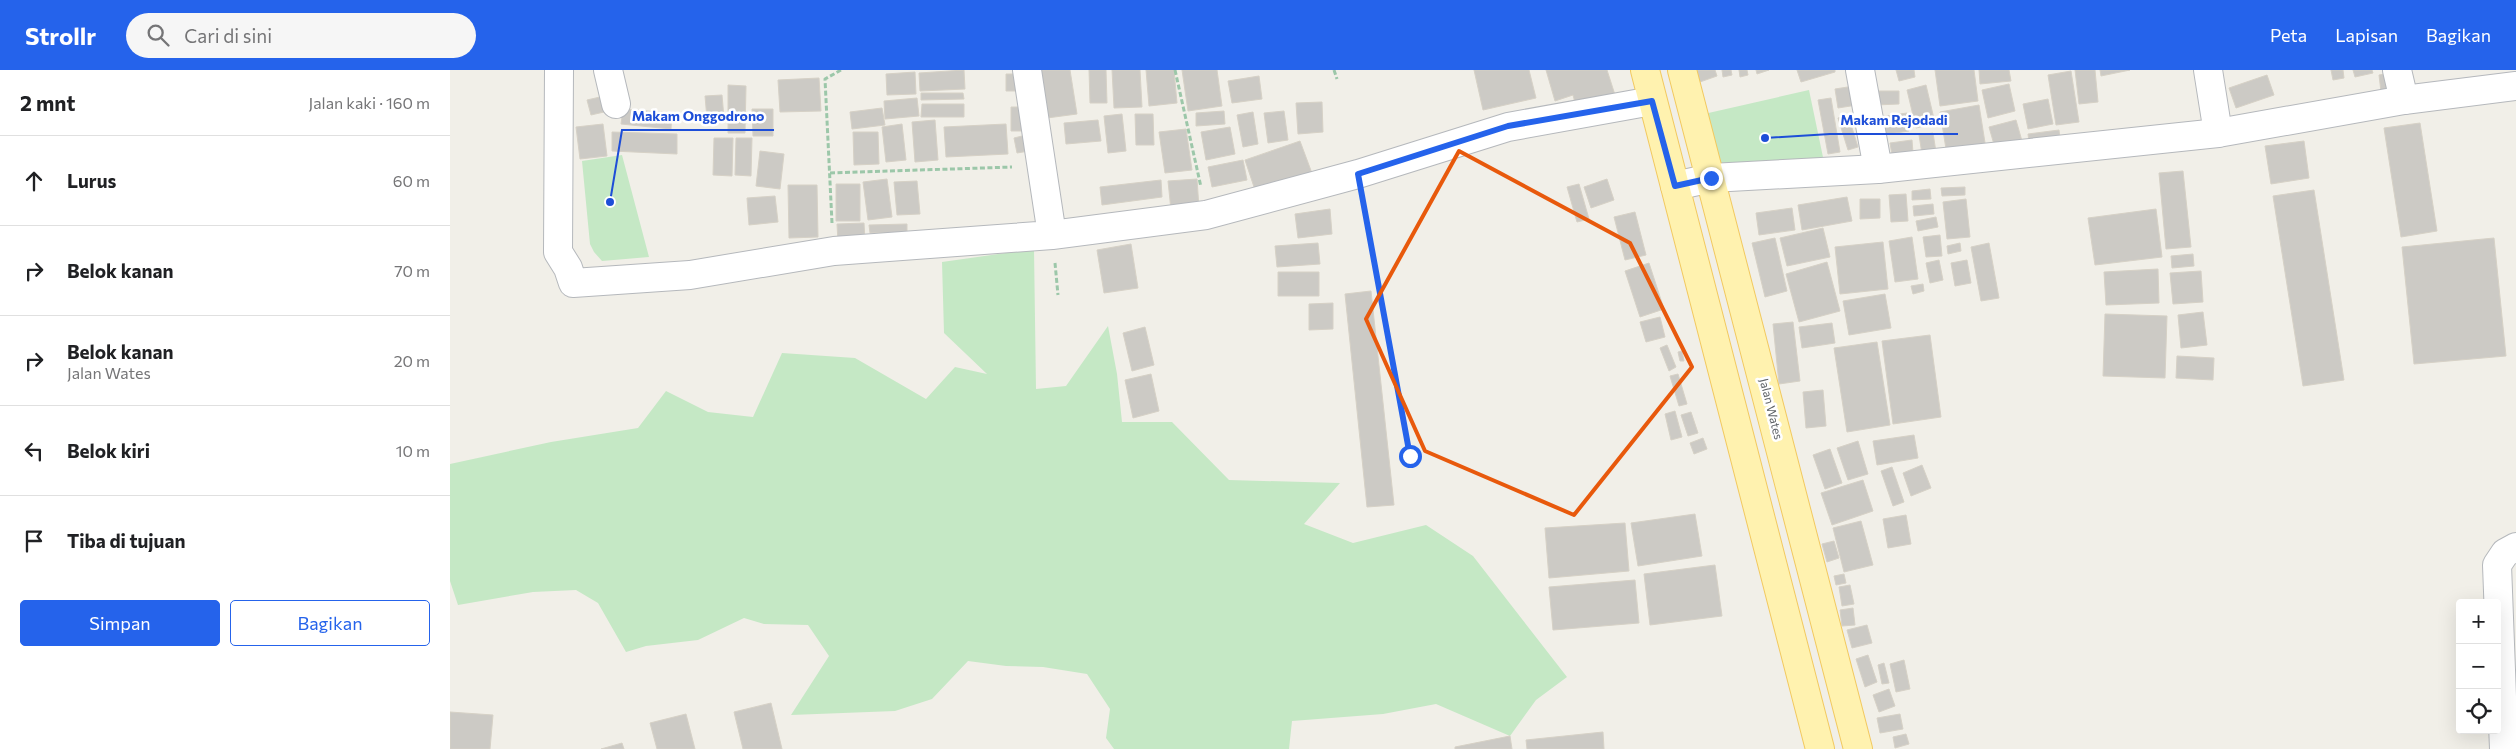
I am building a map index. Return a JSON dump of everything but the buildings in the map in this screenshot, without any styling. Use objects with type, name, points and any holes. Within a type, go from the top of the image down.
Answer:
[{"type":"main road","points":[[1645,70],[1820,749]]},
{"type":"main road","name":"Jalan Wates","points":[[1682,70],[1858,749]]},
{"type":"street","points":[[559,70],[558,252],[568,268],[573,283],[690,275],[834,251],[1052,235],[1206,215],[1358,174],[1508,126],[1652,101]]},
{"type":"street","points":[[608,70],[616,104]]},
{"type":"street","points":[[1026,70],[1052,235]]},
{"type":"street","points":[[1860,70],[1878,169]]},
{"type":"street","points":[[2208,70],[2218,133]]},
{"type":"street","points":[[2397,70],[2404,100]]},
{"type":"street","points":[[1675,186],[1711,178],[1878,169],[2218,133],[2404,100],[2516,86]]},
{"type":"street","points":[[2504,749],[2497,565],[2505,553],[2516,547]]},
{"type":"path","points":[[834,251],[825,79],[841,70]]},
{"type":"path","points":[[1176,70],[1206,215]]},
{"type":"path","points":[[1334,70],[1337,79]]},
{"type":"path","points":[[830,173],[1042,166]]},
{"type":"path","points":[[1358,174],[1410,456]]},
{"type":"highlighted area","points":[[1459,151],[1630,243],[1692,367],[1574,515],[1425,451],[1366,319]]},
{"type":"green space","points":[[1809,90],[1824,162],[1718,167],[1704,114]]},
{"type":"green space","points":[[622,155],[649,257],[602,261],[590,244],[582,161]]},
{"type":"green space","points":[[1034,249],[1036,389],[1066,386],[1108,326],[1117,374],[1122,422],[1172,422],[1229,480],[1340,483],[1304,524],[1353,543],[1426,525],[1473,556],[1567,677],[1536,700],[1510,736],[1436,704],[1383,714],[1292,721],[1289,749],[1114,749],[1106,738],[1110,709],[1087,674],[1043,667],[1006,666],[968,661],[932,699],[895,711],[791,715],[829,656],[808,625],[764,624],[744,618],[698,640],[646,646],[626,652],[598,603],[576,590],[533,592],[458,605],[450,581],[450,464],[551,442],[638,428],[666,391],[708,412],[753,417],[782,353],[855,358],[926,399],[955,367],[987,374],[944,333],[942,262]]},
{"type":"place","name":"Makam Rejodadi","points":[[1765,138]]},
{"type":"place","name":"Makam Onggodrono","points":[[610,202]]},
{"type":"route","points":[[1410,456],[1358,174],[1508,126],[1652,101],[1675,186],[1711,178]]}]
